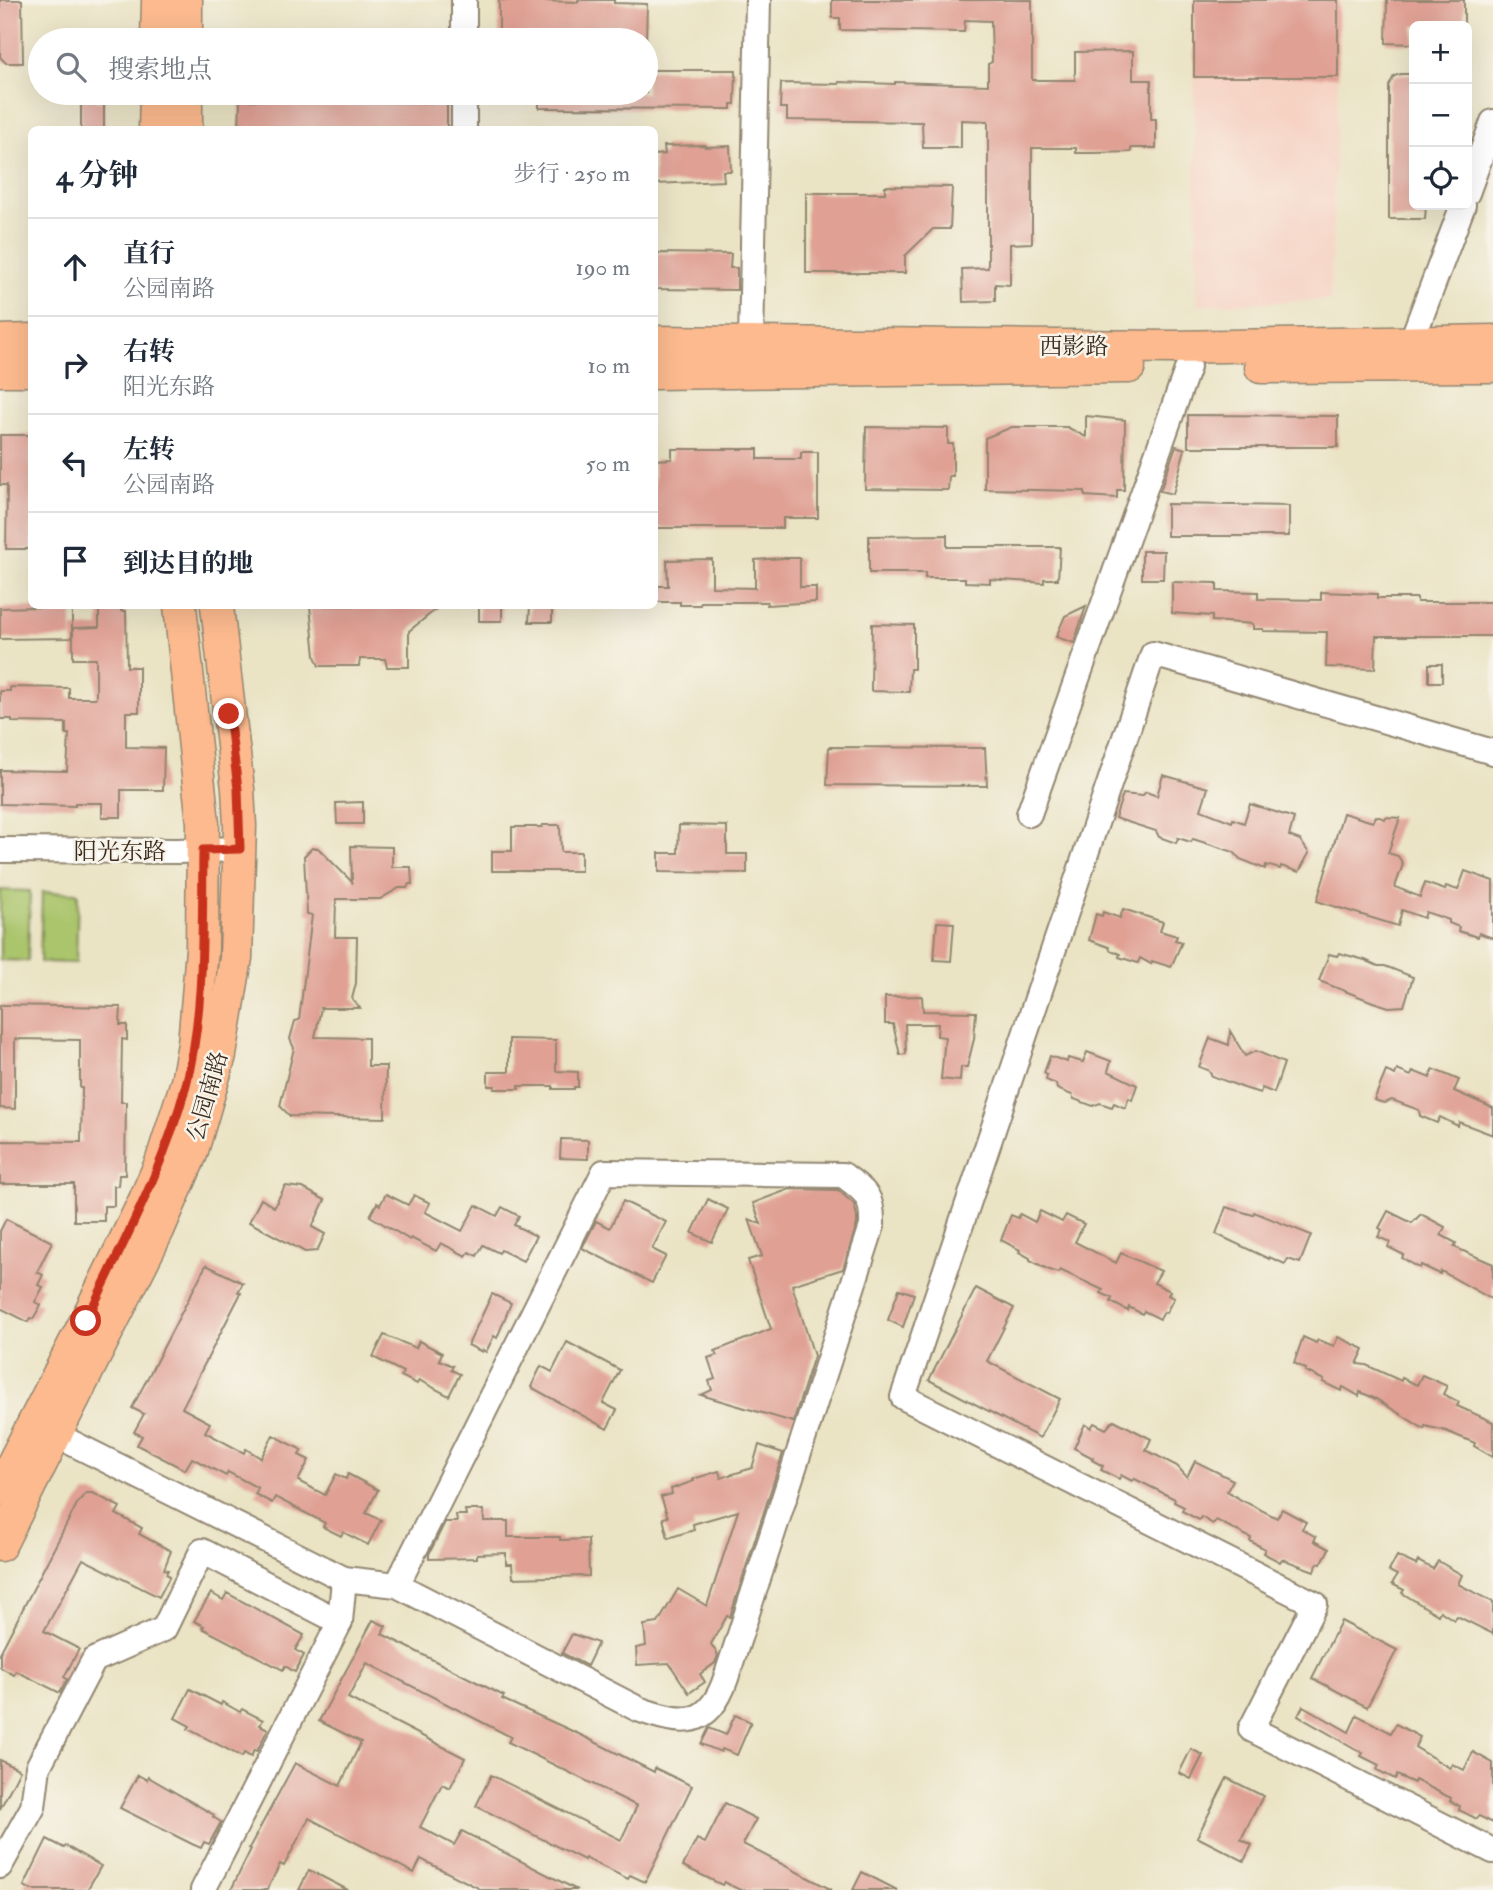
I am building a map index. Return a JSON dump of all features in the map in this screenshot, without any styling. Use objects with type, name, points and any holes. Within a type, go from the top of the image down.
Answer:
[{"type":"main road","points":[[157,28],[158,0]]},
{"type":"main road","points":[[186,0],[186,28]]},
{"type":"main road","points":[[155,126],[156,105]]},
{"type":"main road","points":[[186,105],[186,126]]},
{"type":"main road","points":[[0,341],[28,340]]},
{"type":"main road","name":"西影路","points":[[658,342],[1172,346],[1493,341]]},
{"type":"main road","name":"西影路","points":[[658,373],[1493,366]]},
{"type":"main road","points":[[0,370],[28,370]]},
{"type":"main road","name":"公园南路","points":[[0,1545],[44,1429],[161,1163],[189,1070],[202,948],[203,823],[180,609]]},
{"type":"main road","name":"公园南路","points":[[0,1489],[44,1429],[158,1230],[191,1154],[220,1055],[232,988],[240,849],[238,789],[217,609]]},
{"type":"street","points":[[464,0],[464,28]]},
{"type":"street","points":[[751,343],[758,0]]},
{"type":"street","points":[[464,105],[464,126]]},
{"type":"street","points":[[1472,179],[1493,122]]},
{"type":"street","points":[[1412,343],[1460,210]]},
{"type":"street","points":[[1029,814],[1188,367]]},
{"type":"street","points":[[1493,752],[1153,654],[903,1397],[1315,1604],[1251,1729],[1493,1851]]},
{"type":"street","name":"阳光东路","points":[[0,850],[240,849]]},
{"type":"street","points":[[44,1429],[344,1579],[397,1585],[638,1709],[667,1720],[690,1720],[708,1712],[720,1696],[872,1226],[872,1205],[861,1189],[844,1175],[604,1172],[397,1585]]},
{"type":"street","points":[[0,1866],[33,1807],[38,1768],[94,1660],[164,1629],[202,1551],[340,1622]]},
{"type":"street","points":[[203,1890],[340,1622],[344,1579]]},
{"type":"shaded area","points":[[1193,0],[1341,0],[1330,300],[1197,305]]},
{"type":"green space","points":[[0,890],[30,891],[28,961],[0,960]]},
{"type":"green space","points":[[42,892],[78,893],[76,963],[40,962]]},
{"type":"building","points":[[0,0],[22,0],[23,63],[6,63],[0,57]]},
{"type":"building","points":[[499,0],[614,0],[614,3],[647,4],[646,28],[499,28]]},
{"type":"building","points":[[832,0],[1032,0],[1032,80],[1075,80],[1075,52],[1133,51],[1133,80],[1151,80],[1151,119],[1156,119],[1156,148],[1131,148],[1131,152],[1076,153],[1076,148],[1032,148],[1032,243],[1010,244],[1010,285],[995,284],[995,301],[963,302],[962,269],[988,268],[988,121],[961,120],[961,148],[923,148],[922,122],[787,120],[787,108],[780,108],[781,83],[895,82],[988,85],[988,64],[992,62],[991,21],[965,20],[964,32],[840,30],[840,18],[832,18]]},
{"type":"building","points":[[1194,0],[1338,0],[1338,77],[1194,77]]},
{"type":"building","points":[[1387,0],[1464,0],[1464,21],[1409,21],[1409,44],[1386,43]]},
{"type":"building","points":[[658,70],[736,70],[735,104],[731,104],[731,109],[539,108],[539,105],[658,105]]},
{"type":"building","points":[[1409,74],[1409,210],[1426,210],[1425,219],[1389,219],[1389,86],[1394,76]]},
{"type":"building","points":[[81,105],[104,105],[104,126],[81,126]]},
{"type":"building","points":[[240,105],[447,105],[447,126],[239,126]]},
{"type":"building","points":[[664,146],[730,146],[731,171],[723,171],[724,181],[658,184],[658,155],[665,154]]},
{"type":"building","points":[[885,186],[952,187],[950,229],[933,229],[905,256],[905,273],[806,273],[806,193],[885,193]]},
{"type":"building","points":[[658,253],[731,254],[730,268],[737,268],[737,290],[658,289]]},
{"type":"building","points":[[1188,415],[1338,416],[1338,447],[1188,447]]},
{"type":"building","points":[[1086,416],[1125,420],[1124,490],[1117,490],[1117,498],[1085,496],[1085,491],[985,489],[985,438],[1012,427],[1067,427],[1086,437]]},
{"type":"building","points":[[866,427],[948,428],[948,444],[953,444],[953,476],[949,476],[948,490],[865,489]]},
{"type":"building","points":[[0,435],[28,435],[28,549],[6,549],[7,485],[0,485]]},
{"type":"building","points":[[1176,446],[1185,449],[1173,494],[1160,491]]},
{"type":"building","points":[[672,449],[758,449],[758,459],[801,459],[801,452],[818,452],[818,518],[783,518],[783,528],[658,528],[658,460],[672,459]]},
{"type":"building","points":[[1167,504],[1289,506],[1289,536],[1167,536]]},
{"type":"building","points":[[947,535],[947,547],[1060,547],[1058,579],[1044,579],[1044,583],[990,579],[990,583],[965,582],[965,578],[925,578],[925,573],[869,573],[869,536]]},
{"type":"building","points":[[1142,551],[1164,551],[1163,579],[1142,579]]},
{"type":"building","points":[[800,558],[800,587],[816,587],[816,602],[767,605],[767,602],[701,602],[700,605],[680,605],[680,602],[658,602],[658,586],[668,586],[667,560],[712,559],[712,587],[755,588],[755,560]]},
{"type":"building","points":[[1172,582],[1217,583],[1217,591],[1258,592],[1258,599],[1321,600],[1321,592],[1377,594],[1377,598],[1417,598],[1417,602],[1493,602],[1493,636],[1376,636],[1375,669],[1326,667],[1327,632],[1263,631],[1253,629],[1253,624],[1212,621],[1212,616],[1172,613]]},
{"type":"building","points":[[1086,606],[1074,643],[1056,637],[1065,616]]},
{"type":"building","points":[[0,608],[72,610],[72,638],[0,639]]},
{"type":"building","points":[[99,609],[126,611],[127,667],[139,667],[139,712],[126,712],[126,747],[164,748],[163,790],[121,790],[121,817],[102,817],[102,803],[75,803],[75,806],[0,804],[0,770],[67,771],[69,734],[66,734],[66,723],[12,722],[12,719],[0,719],[0,691],[10,691],[10,687],[69,688],[69,698],[96,698],[96,659],[73,659],[73,628],[99,627]]},
{"type":"building","points":[[310,609],[436,609],[409,631],[409,667],[387,667],[385,659],[360,659],[359,666],[319,666],[315,656]]},
{"type":"building","points":[[479,609],[502,609],[502,621],[479,621]]},
{"type":"building","points":[[530,609],[552,609],[552,622],[529,622]]},
{"type":"building","points":[[872,624],[914,625],[914,669],[910,669],[909,692],[871,691]]},
{"type":"building","points":[[1429,664],[1442,664],[1442,682],[1429,682]]},
{"type":"building","points":[[829,747],[985,748],[987,786],[827,785]]},
{"type":"building","points":[[1163,775],[1208,788],[1201,810],[1232,822],[1233,819],[1244,823],[1250,804],[1294,818],[1289,836],[1300,840],[1309,853],[1299,872],[1281,866],[1280,869],[1266,865],[1265,869],[1240,859],[1234,852],[1193,839],[1191,842],[1178,838],[1176,843],[1159,837],[1156,831],[1115,818],[1123,794],[1142,796],[1146,792],[1157,796]]},
{"type":"building","points":[[363,802],[363,824],[337,824],[336,803]]},
{"type":"building","points":[[1343,813],[1373,822],[1376,816],[1385,819],[1400,818],[1388,853],[1398,856],[1403,864],[1395,887],[1420,897],[1425,883],[1445,890],[1446,886],[1458,890],[1465,871],[1493,881],[1493,938],[1479,933],[1478,937],[1458,931],[1459,927],[1449,923],[1449,920],[1426,912],[1424,918],[1402,910],[1398,926],[1317,901]]},
{"type":"building","points":[[560,825],[561,852],[581,852],[581,871],[492,871],[492,851],[512,851],[512,827]]},
{"type":"building","points":[[679,825],[727,826],[727,854],[747,854],[747,873],[659,872],[659,853],[678,853]]},
{"type":"building","points":[[351,846],[392,847],[392,867],[411,867],[412,884],[380,899],[336,899],[335,937],[357,937],[356,983],[352,999],[360,1008],[321,1008],[315,1037],[368,1038],[368,1066],[386,1066],[385,1118],[290,1116],[280,1106],[294,1048],[290,1039],[295,1021],[299,1020],[312,915],[307,914],[304,856],[312,848],[318,848],[352,882]]},
{"type":"building","points":[[1123,909],[1163,922],[1160,931],[1177,936],[1175,940],[1182,942],[1171,967],[1152,961],[1151,964],[1140,958],[1138,963],[1119,957],[1120,954],[1109,947],[1089,940],[1096,914],[1102,916],[1103,912],[1120,918]]},
{"type":"building","points":[[937,922],[954,923],[951,961],[934,960]]},
{"type":"building","points":[[1339,953],[1413,977],[1404,1006],[1389,1007],[1319,981],[1329,954],[1337,956]]},
{"type":"building","points":[[922,996],[923,1011],[976,1012],[974,1039],[967,1067],[961,1067],[960,1081],[941,1079],[945,1037],[937,1036],[938,1024],[905,1024],[906,1054],[900,1055],[893,1024],[885,1024],[885,997]]},
{"type":"building","points":[[0,1005],[121,1007],[120,1025],[127,1025],[127,1040],[122,1039],[121,1102],[126,1102],[125,1175],[119,1175],[118,1186],[114,1186],[114,1206],[104,1206],[104,1221],[74,1221],[74,1184],[0,1184],[0,1141],[81,1142],[82,1088],[80,1040],[15,1039],[15,1109],[0,1108]]},
{"type":"building","points":[[1230,1031],[1245,1056],[1256,1051],[1284,1063],[1274,1093],[1262,1088],[1260,1093],[1244,1088],[1212,1076],[1208,1070],[1199,1067],[1210,1038],[1229,1045]]},
{"type":"building","points":[[509,1039],[556,1040],[556,1071],[578,1072],[578,1087],[553,1089],[553,1086],[519,1086],[519,1089],[494,1089],[495,1086],[488,1086],[488,1072],[509,1072]]},
{"type":"building","points":[[1087,1052],[1111,1061],[1108,1071],[1137,1085],[1132,1100],[1129,1098],[1125,1108],[1114,1103],[1112,1107],[1100,1103],[1093,1106],[1074,1099],[1072,1095],[1057,1089],[1056,1084],[1046,1080],[1047,1075],[1044,1073],[1050,1056],[1067,1062],[1068,1058],[1083,1062]]},
{"type":"building","points":[[1433,1069],[1459,1080],[1454,1091],[1493,1108],[1493,1135],[1459,1122],[1458,1126],[1440,1117],[1437,1123],[1420,1116],[1419,1110],[1392,1100],[1384,1103],[1374,1100],[1386,1071],[1395,1075],[1397,1070],[1411,1076],[1413,1071],[1430,1078]]},
{"type":"building","points":[[561,1139],[588,1140],[588,1159],[560,1158]]},
{"type":"building","points":[[285,1186],[303,1188],[325,1200],[312,1227],[325,1234],[317,1251],[305,1252],[249,1222],[261,1199],[274,1207]]},
{"type":"building","points":[[790,1189],[838,1190],[854,1204],[857,1217],[843,1269],[792,1285],[814,1356],[793,1422],[701,1395],[712,1390],[709,1381],[715,1379],[708,1358],[717,1355],[715,1351],[771,1329],[748,1260],[762,1256],[749,1219],[761,1224],[753,1203]]},
{"type":"building","points":[[386,1194],[408,1205],[414,1195],[430,1203],[425,1212],[462,1231],[476,1205],[497,1216],[502,1207],[519,1216],[514,1225],[536,1236],[523,1261],[483,1245],[477,1256],[469,1252],[466,1256],[441,1243],[436,1251],[411,1238],[410,1240],[370,1216]]},
{"type":"building","points":[[708,1199],[728,1209],[712,1242],[692,1233]]},
{"type":"building","points":[[623,1201],[666,1222],[652,1249],[666,1256],[652,1283],[582,1248],[596,1221],[610,1228]]},
{"type":"building","points":[[1226,1207],[1253,1215],[1254,1212],[1311,1235],[1300,1263],[1288,1259],[1285,1264],[1269,1259],[1216,1234]]},
{"type":"building","points":[[1040,1211],[1062,1222],[1066,1215],[1084,1224],[1075,1242],[1116,1263],[1121,1253],[1161,1271],[1154,1283],[1170,1291],[1168,1295],[1174,1298],[1166,1313],[1164,1312],[1160,1319],[1129,1307],[1128,1311],[1111,1302],[1112,1298],[1101,1293],[1103,1290],[1060,1270],[1058,1273],[1047,1269],[1001,1240],[1011,1215],[1018,1218],[1020,1214],[1035,1222]]},
{"type":"building","points":[[1388,1211],[1412,1223],[1421,1214],[1445,1227],[1441,1235],[1456,1243],[1454,1247],[1493,1264],[1493,1300],[1441,1271],[1440,1274],[1421,1265],[1420,1268],[1388,1247],[1390,1242],[1378,1237],[1382,1230],[1379,1228]]},
{"type":"building","points":[[6,1219],[52,1242],[37,1272],[43,1275],[38,1285],[43,1287],[35,1302],[41,1305],[33,1319],[30,1318],[28,1322],[0,1308],[0,1231]]},
{"type":"building","points":[[206,1265],[243,1283],[238,1292],[241,1293],[182,1408],[210,1423],[205,1432],[244,1453],[246,1449],[261,1458],[273,1435],[302,1450],[299,1455],[309,1460],[298,1481],[325,1495],[336,1474],[346,1479],[348,1474],[378,1490],[366,1513],[381,1520],[368,1545],[343,1532],[341,1536],[323,1527],[325,1523],[275,1497],[272,1503],[255,1494],[258,1488],[228,1472],[226,1476],[192,1458],[185,1470],[137,1445],[142,1436],[134,1432],[144,1414],[132,1408]]},
{"type":"building","points":[[976,1288],[1014,1308],[987,1361],[1060,1399],[1040,1438],[929,1380]]},
{"type":"building","points":[[899,1289],[914,1294],[903,1327],[888,1320]]},
{"type":"building","points":[[492,1294],[511,1303],[497,1338],[494,1336],[486,1352],[482,1352],[468,1345]]},
{"type":"building","points":[[384,1335],[416,1348],[419,1341],[442,1353],[439,1360],[453,1366],[451,1370],[460,1374],[449,1396],[419,1380],[417,1384],[401,1376],[403,1372],[373,1357]]},
{"type":"building","points":[[1303,1337],[1316,1343],[1318,1340],[1334,1346],[1338,1337],[1364,1349],[1357,1364],[1417,1385],[1422,1375],[1447,1386],[1443,1394],[1459,1402],[1457,1406],[1493,1422],[1493,1457],[1474,1446],[1475,1443],[1446,1431],[1425,1426],[1424,1429],[1376,1399],[1360,1392],[1359,1396],[1343,1387],[1341,1391],[1305,1371],[1306,1369],[1294,1363]]},
{"type":"building","points":[[567,1342],[620,1370],[603,1403],[617,1410],[607,1429],[531,1387],[541,1366],[552,1372]]},
{"type":"building","points":[[1114,1420],[1151,1439],[1146,1450],[1177,1466],[1187,1477],[1195,1461],[1233,1480],[1227,1491],[1241,1500],[1277,1518],[1282,1509],[1306,1522],[1302,1529],[1316,1537],[1314,1541],[1329,1549],[1321,1564],[1318,1563],[1314,1571],[1282,1559],[1280,1562],[1263,1553],[1265,1549],[1250,1541],[1251,1538],[1216,1520],[1213,1524],[1201,1517],[1199,1520],[1182,1511],[1184,1507],[1174,1502],[1175,1499],[1135,1479],[1132,1481],[1121,1475],[1119,1479],[1101,1470],[1103,1466],[1074,1448],[1085,1424],[1091,1428],[1094,1423],[1106,1429]]},
{"type":"building","points":[[759,1445],[783,1453],[730,1617],[727,1616],[711,1644],[718,1655],[715,1663],[700,1674],[705,1682],[689,1693],[669,1663],[637,1665],[636,1648],[646,1646],[644,1625],[658,1623],[678,1589],[707,1606],[738,1511],[693,1524],[694,1530],[668,1538],[663,1518],[668,1517],[661,1497],[672,1494],[671,1489],[694,1481],[693,1479],[719,1471],[721,1478],[752,1468]]},
{"type":"building","points":[[86,1493],[93,1493],[120,1507],[116,1514],[142,1528],[139,1534],[171,1551],[164,1569],[168,1570],[166,1574],[170,1576],[159,1597],[83,1559],[44,1631],[79,1649],[64,1677],[67,1679],[60,1693],[16,1671],[14,1675],[0,1667],[0,1653],[78,1502]]},
{"type":"building","points":[[465,1510],[483,1510],[484,1521],[508,1521],[508,1537],[588,1539],[589,1576],[513,1578],[512,1564],[506,1564],[506,1553],[477,1554],[477,1558],[429,1559],[445,1522],[457,1522],[456,1515],[466,1515]]},
{"type":"building","points":[[1397,1556],[1416,1565],[1418,1561],[1433,1569],[1438,1561],[1462,1575],[1458,1584],[1493,1602],[1493,1634],[1457,1616],[1454,1620],[1440,1611],[1438,1615],[1402,1593],[1404,1590],[1392,1584],[1397,1575],[1389,1571]]},
{"type":"building","points":[[211,1593],[223,1600],[227,1593],[304,1635],[295,1650],[304,1655],[295,1672],[285,1666],[283,1670],[202,1628],[204,1626],[194,1621]]},
{"type":"building","points":[[373,1620],[386,1626],[382,1634],[504,1696],[502,1699],[654,1772],[655,1768],[692,1786],[645,1882],[630,1875],[628,1879],[585,1858],[584,1860],[476,1806],[491,1775],[621,1840],[637,1806],[508,1742],[511,1737],[367,1663],[348,1698],[465,1758],[450,1788],[442,1784],[420,1827],[454,1845],[462,1831],[577,1890],[482,1890],[421,1859],[414,1873],[309,1818],[284,1866],[280,1864],[267,1890],[231,1890],[251,1849],[249,1848],[295,1763],[340,1786],[361,1742],[319,1721]]},
{"type":"building","points":[[1341,1621],[1397,1650],[1367,1707],[1312,1678]]},
{"type":"building","points":[[572,1634],[598,1643],[587,1666],[562,1653]]},
{"type":"building","points":[[190,1689],[221,1705],[222,1702],[240,1712],[242,1709],[263,1720],[260,1725],[268,1729],[251,1757],[244,1753],[242,1757],[188,1729],[190,1726],[175,1718]]},
{"type":"building","points":[[1303,1706],[1349,1732],[1357,1715],[1391,1733],[1396,1724],[1420,1737],[1415,1747],[1450,1768],[1452,1764],[1464,1770],[1473,1752],[1493,1763],[1493,1823],[1459,1810],[1460,1806],[1450,1801],[1451,1798],[1415,1780],[1414,1783],[1397,1775],[1395,1779],[1377,1770],[1379,1765],[1361,1756],[1363,1753],[1298,1716]]},
{"type":"building","points":[[735,1715],[751,1722],[737,1755],[701,1744],[709,1728],[726,1735]]},
{"type":"building","points":[[1191,1749],[1203,1755],[1191,1779],[1179,1773]]},
{"type":"building","points":[[0,1760],[20,1770],[0,1809]]},
{"type":"building","points":[[138,1775],[147,1780],[148,1777],[214,1815],[213,1817],[221,1822],[209,1844],[204,1842],[201,1848],[120,1808]]},
{"type":"building","points":[[1227,1778],[1263,1796],[1241,1839],[1252,1845],[1244,1861],[1197,1837]]},
{"type":"building","points":[[725,1803],[756,1819],[743,1844],[832,1890],[740,1890],[724,1882],[722,1885],[683,1866],[697,1839],[705,1843]]},
{"type":"building","points":[[47,1839],[64,1848],[66,1846],[101,1866],[87,1890],[32,1890],[24,1886]]},
{"type":"building","points":[[309,1870],[348,1890],[299,1890]]},
{"type":"building","points":[[862,1872],[897,1890],[853,1890]]},
{"type":"route","points":[[86,1321],[161,1163],[187,1082],[194,1044],[202,948],[203,850],[240,849],[238,789],[229,714]]}]
